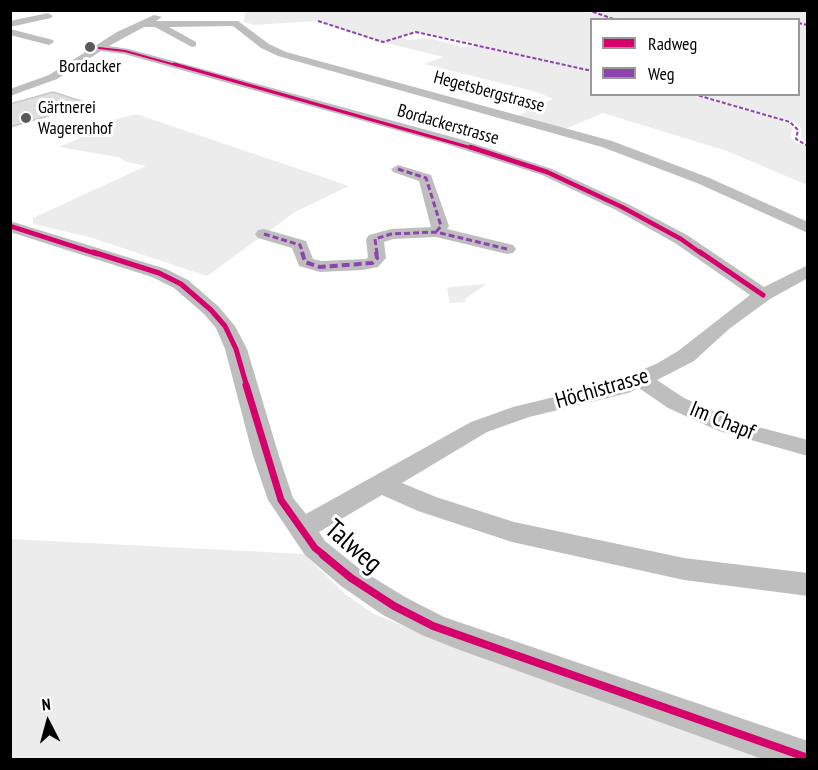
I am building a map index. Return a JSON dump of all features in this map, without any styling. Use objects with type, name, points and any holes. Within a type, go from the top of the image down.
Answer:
[{"type":"street","points":[[10,24],[48,16]]},
{"type":"street","points":[[10,93],[53,77],[121,34],[155,20],[192,44]]},
{"type":"street","name":"Hegetsbergstrasse","points":[[155,20],[235,23],[265,46],[282,54],[607,144],[702,180],[807,228]]},
{"type":"street","points":[[10,32],[49,42]]},
{"type":"street","name":"Bordackerstrasse","points":[[99,48],[125,51],[440,138],[546,172],[612,202],[671,234],[711,258],[763,295]]},
{"type":"street","points":[[398,169],[426,178],[441,226],[436,232]]},
{"type":"street","name":"Talweg","points":[[10,226],[159,273],[181,284],[211,310],[225,326],[236,349],[266,456],[281,500],[315,548],[351,578],[394,606],[433,626],[807,759]]},
{"type":"street","points":[[264,234],[300,245],[305,262],[320,267],[372,263],[377,258],[375,239],[381,236],[436,232],[507,249]]},
{"type":"street","name":"Höchistrasse","points":[[302,529],[457,439],[498,419],[594,395],[642,380],[686,356],[722,325],[763,295],[807,270]]},
{"type":"street","name":"Im Chapf","points":[[642,380],[676,403],[727,426],[807,448]]},
{"type":"street","points":[[382,484],[427,504],[512,532],[684,569],[807,585]]},
{"type":"shaded area","points":[[245,10],[580,10],[588,13],[592,12],[587,11],[807,11],[807,143],[801,138],[801,128],[794,122],[701,96],[800,96],[800,18],[590,18],[590,70],[583,71],[590,72],[590,96],[695,96],[776,118],[789,124],[792,127],[791,136],[794,142],[807,146],[807,185],[727,151],[603,113],[565,129],[518,116],[553,99],[537,92],[424,64],[443,57],[366,38],[318,21],[254,25],[244,22]],"holes":[[[416,32],[479,45],[463,47],[429,38],[408,40],[401,37]]]},
{"type":"shaded area","points":[[136,114],[349,186],[295,212],[207,276],[89,237],[33,224],[33,218],[146,166],[127,162],[118,157],[59,147],[80,138],[64,132]]},
{"type":"shaded area","points":[[487,284],[465,299],[465,302],[450,303],[447,289],[450,287]]},
{"type":"shaded area","points":[[10,539],[304,554],[345,594],[374,614],[468,652],[770,759],[11,759]]},
{"type":"building","name":"Gärtnerei Wagerenhof","points":[[53,92],[90,104],[10,127],[10,104]]},
{"type":"marked path","points":[[587,10],[611,18]]},
{"type":"marked path","points":[[318,21],[383,42],[416,32],[590,71]]},
{"type":"marked path","points":[[800,23],[808,25]]},
{"type":"marked path","points":[[700,96],[790,122],[798,130],[796,139],[808,146]]},
{"type":"marked path","points":[[398,169],[426,178],[441,226],[436,232]]},
{"type":"marked path","points":[[264,234],[300,245],[305,262],[320,267],[372,263],[377,258],[375,239],[391,234],[436,232],[507,249]]},
{"type":"cycle path","points":[[99,48],[125,51],[451,141],[547,172],[622,207],[681,239],[763,295]]},
{"type":"cycle path","points":[[10,226],[159,273],[181,284],[211,310],[225,326],[236,349],[266,456],[281,500],[315,548],[351,578],[394,606],[433,626],[468,640],[808,758]]},
{"type":"place","name":"Bordacker","points":[[90,47]]},
{"type":"place","name":"Gärtnerei Wagerenhof","points":[[26,118]]}]
